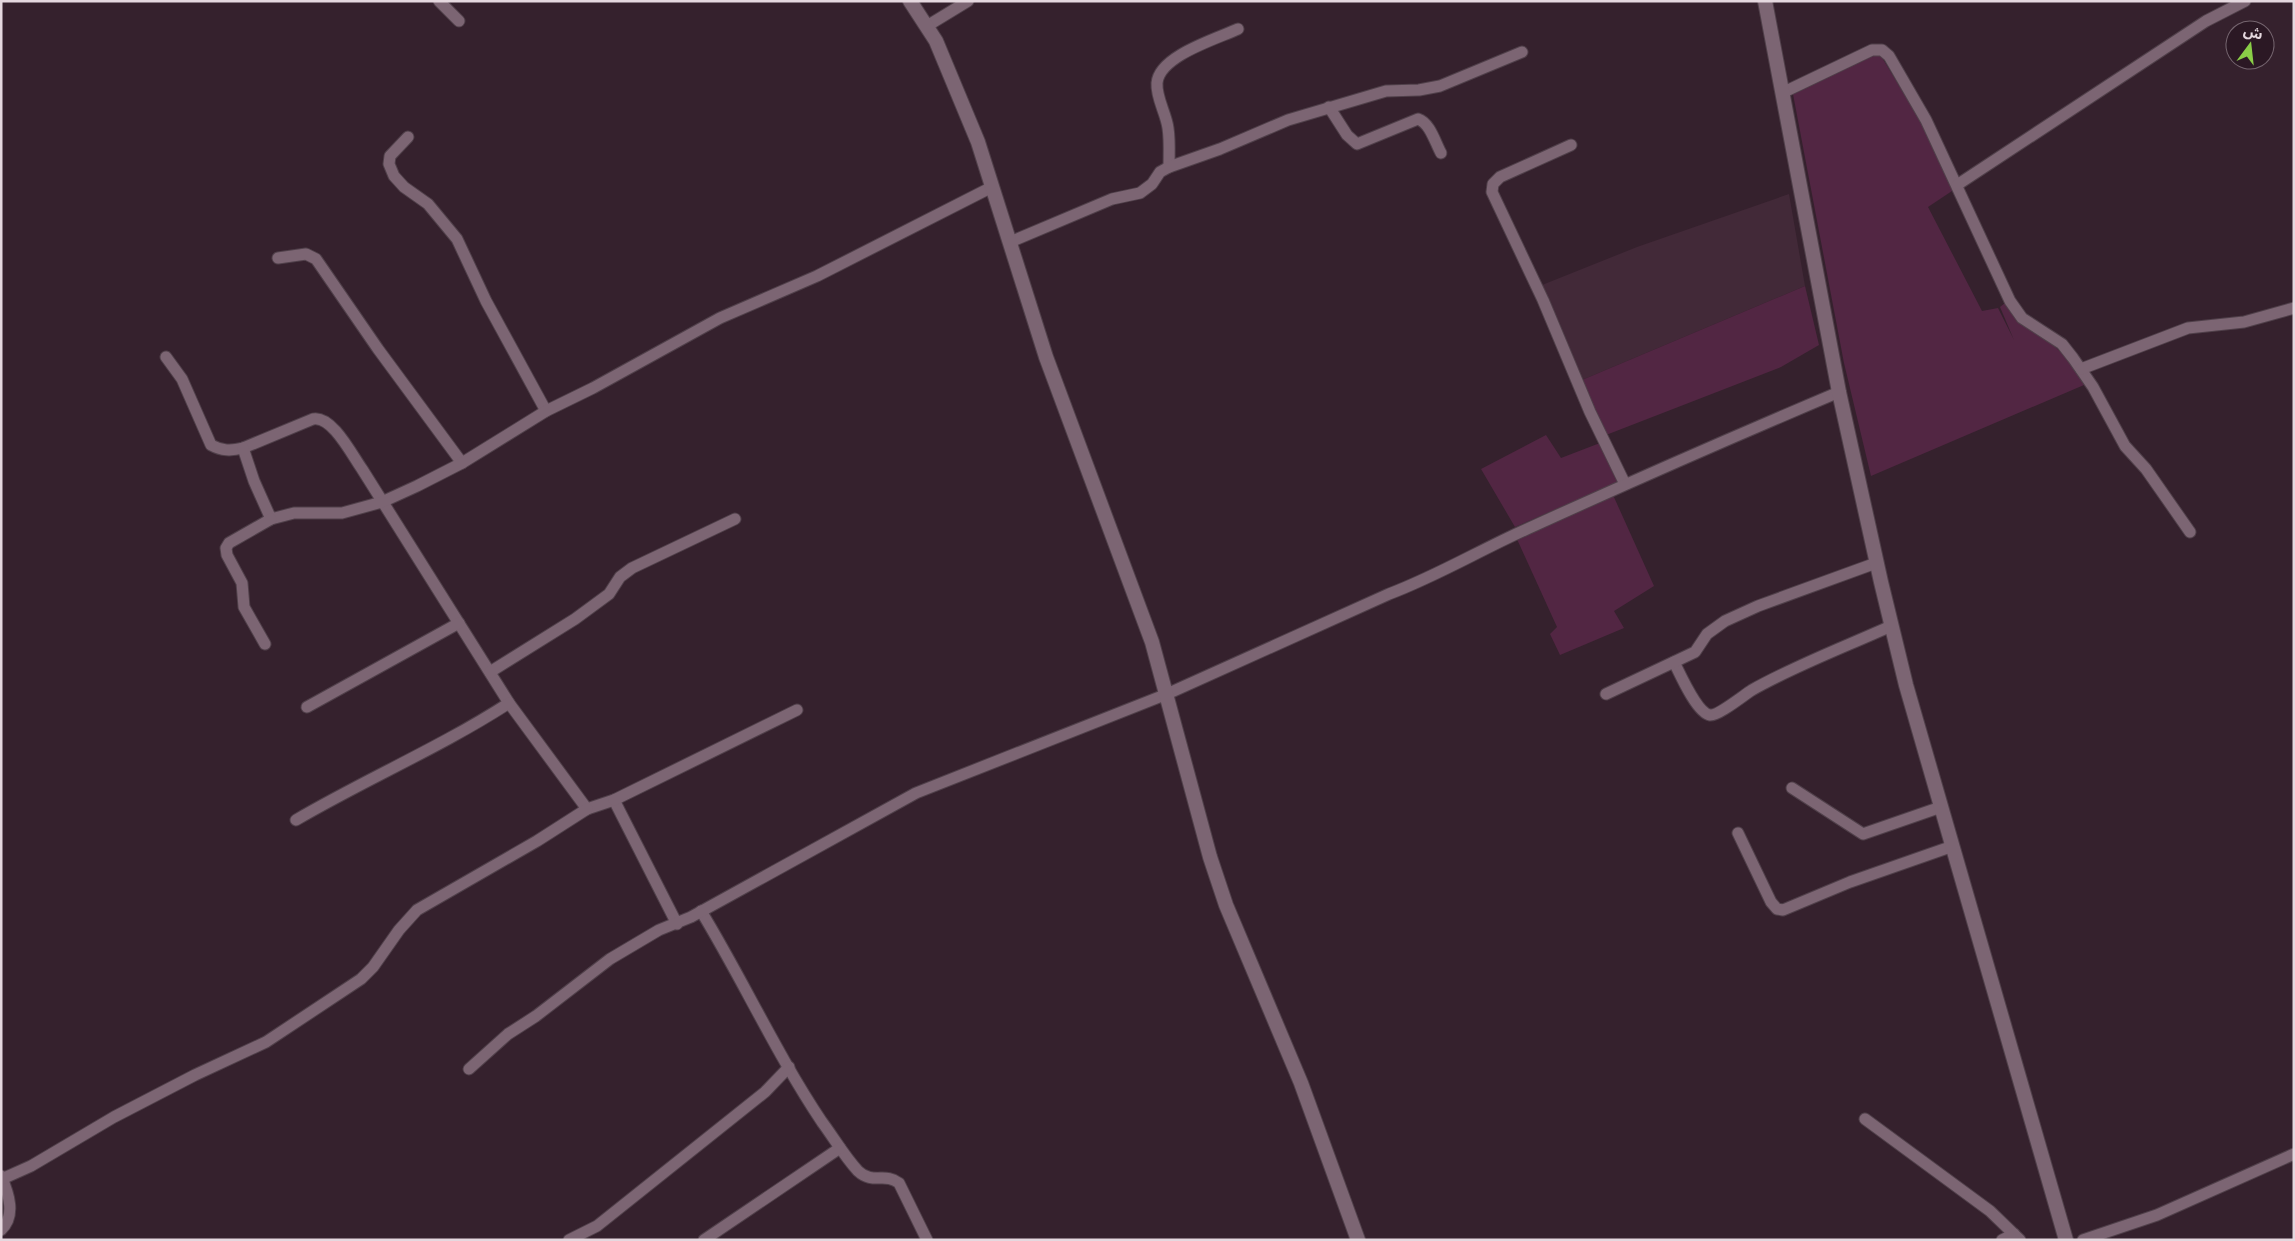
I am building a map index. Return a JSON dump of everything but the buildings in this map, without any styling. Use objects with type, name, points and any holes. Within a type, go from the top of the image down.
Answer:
[{"type":"street","points":[[439,1],[460,20]]},
{"type":"street","points":[[910,1],[936,41],[978,142],[1046,357],[1139,604],[1167,694],[1210,857],[1226,904],[1298,1075],[1358,1240]]},
{"type":"street","points":[[927,26],[968,1]]},
{"type":"street","points":[[1765,1],[1840,392],[1876,563],[1941,807],[2009,1050],[2066,1240]]},
{"type":"street","points":[[1957,185],[2206,21],[2245,1]]},
{"type":"street","points":[[1169,167],[1168,127],[1157,81],[1160,72],[1180,54],[1238,29]]},
{"type":"street","points":[[1782,93],[1872,50],[1882,50],[1889,56],[1926,120],[2010,302],[2022,318],[2062,344],[2093,387],[2126,446],[2146,469],[2190,532]]},
{"type":"street","points":[[1010,242],[1112,199],[1140,193],[1152,184],[1160,172],[1169,167],[1220,149],[1288,120],[1386,91],[1419,90],[1440,86],[1522,52]]},
{"type":"street","points":[[1329,107],[1347,135],[1357,144],[1418,119],[1423,121],[1428,127],[1441,152]]},
{"type":"street","points":[[408,137],[390,156],[389,164],[394,176],[404,187],[428,204],[456,239],[486,301],[546,412]]},
{"type":"street","points":[[1571,145],[1500,177],[1493,184],[1492,192],[1544,300],[1590,412],[1625,484]]},
{"type":"street","points":[[265,644],[244,607],[242,583],[227,555],[226,548],[229,543],[271,519],[294,513],[342,513],[382,502],[462,464],[546,412],[720,318],[816,276],[992,187]]},
{"type":"street","points":[[278,258],[306,254],[316,258],[378,349],[462,464]]},
{"type":"street","points":[[2081,369],[2188,328],[2244,322],[2294,308]]},
{"type":"street","points":[[166,357],[182,379],[211,445],[218,449],[233,451],[320,418],[326,420],[340,436],[509,703],[587,809]]},
{"type":"street","points":[[469,1070],[502,1039],[536,1016],[610,959],[659,930],[677,924],[916,793],[1167,694],[1422,581],[1518,533],[1625,484],[1840,392]]},
{"type":"street","points":[[243,448],[254,481],[271,519]]},
{"type":"street","points":[[490,672],[575,619],[609,594],[620,577],[632,568],[735,519]]},
{"type":"street","points":[[1606,694],[1695,652],[1708,634],[1725,621],[1758,606],[1876,563]]},
{"type":"street","points":[[307,707],[459,623]]},
{"type":"street","points":[[1674,662],[1701,710],[1709,715],[1718,714],[1731,702],[1761,685],[1892,626]]},
{"type":"street","points":[[296,820],[342,793],[441,744],[509,703]]},
{"type":"street","points":[[1,1230],[9,1223],[11,1215],[2,1178],[31,1166],[114,1117],[195,1075],[266,1042],[361,979],[417,910],[537,841],[587,809],[614,800],[797,710]]},
{"type":"street","points":[[1792,788],[1863,834],[1941,807]]},
{"type":"street","points":[[614,800],[677,924]]},
{"type":"street","points":[[1738,833],[1771,902],[1777,909],[1783,910],[1850,882],[1953,846]]},
{"type":"street","points":[[701,911],[809,1102],[840,1148],[866,1177],[894,1179],[899,1183],[927,1240]]},
{"type":"street","points":[[569,1240],[597,1226],[765,1092],[789,1067]]},
{"type":"street","points":[[1865,1119],[1990,1211],[2017,1237]]},
{"type":"street","points":[[704,1240],[840,1148]]},
{"type":"street","points":[[2083,1240],[2157,1215],[2294,1154]]},
{"type":"street","points":[[2002,1240],[2017,1237]]},
{"type":"shaded area","points":[[1875,55],[1881,56],[1929,135],[1955,189],[1928,207],[1982,311],[1998,308],[2014,340],[2000,307],[2005,303],[2071,361],[2084,385],[1871,476],[1844,363],[1793,94]]},
{"type":"shaded area","points":[[1789,194],[1805,286],[1582,380],[1542,285],[1637,247]]},
{"type":"shaded area","points":[[1805,286],[1819,345],[1781,367],[1606,435],[1582,380]]},
{"type":"shaded area","points":[[1546,435],[1561,458],[1600,443],[1621,481],[1515,527],[1481,469]]},
{"type":"shaded area","points":[[1613,495],[1654,586],[1614,611],[1624,628],[1560,655],[1550,634],[1557,627],[1516,537]]}]
